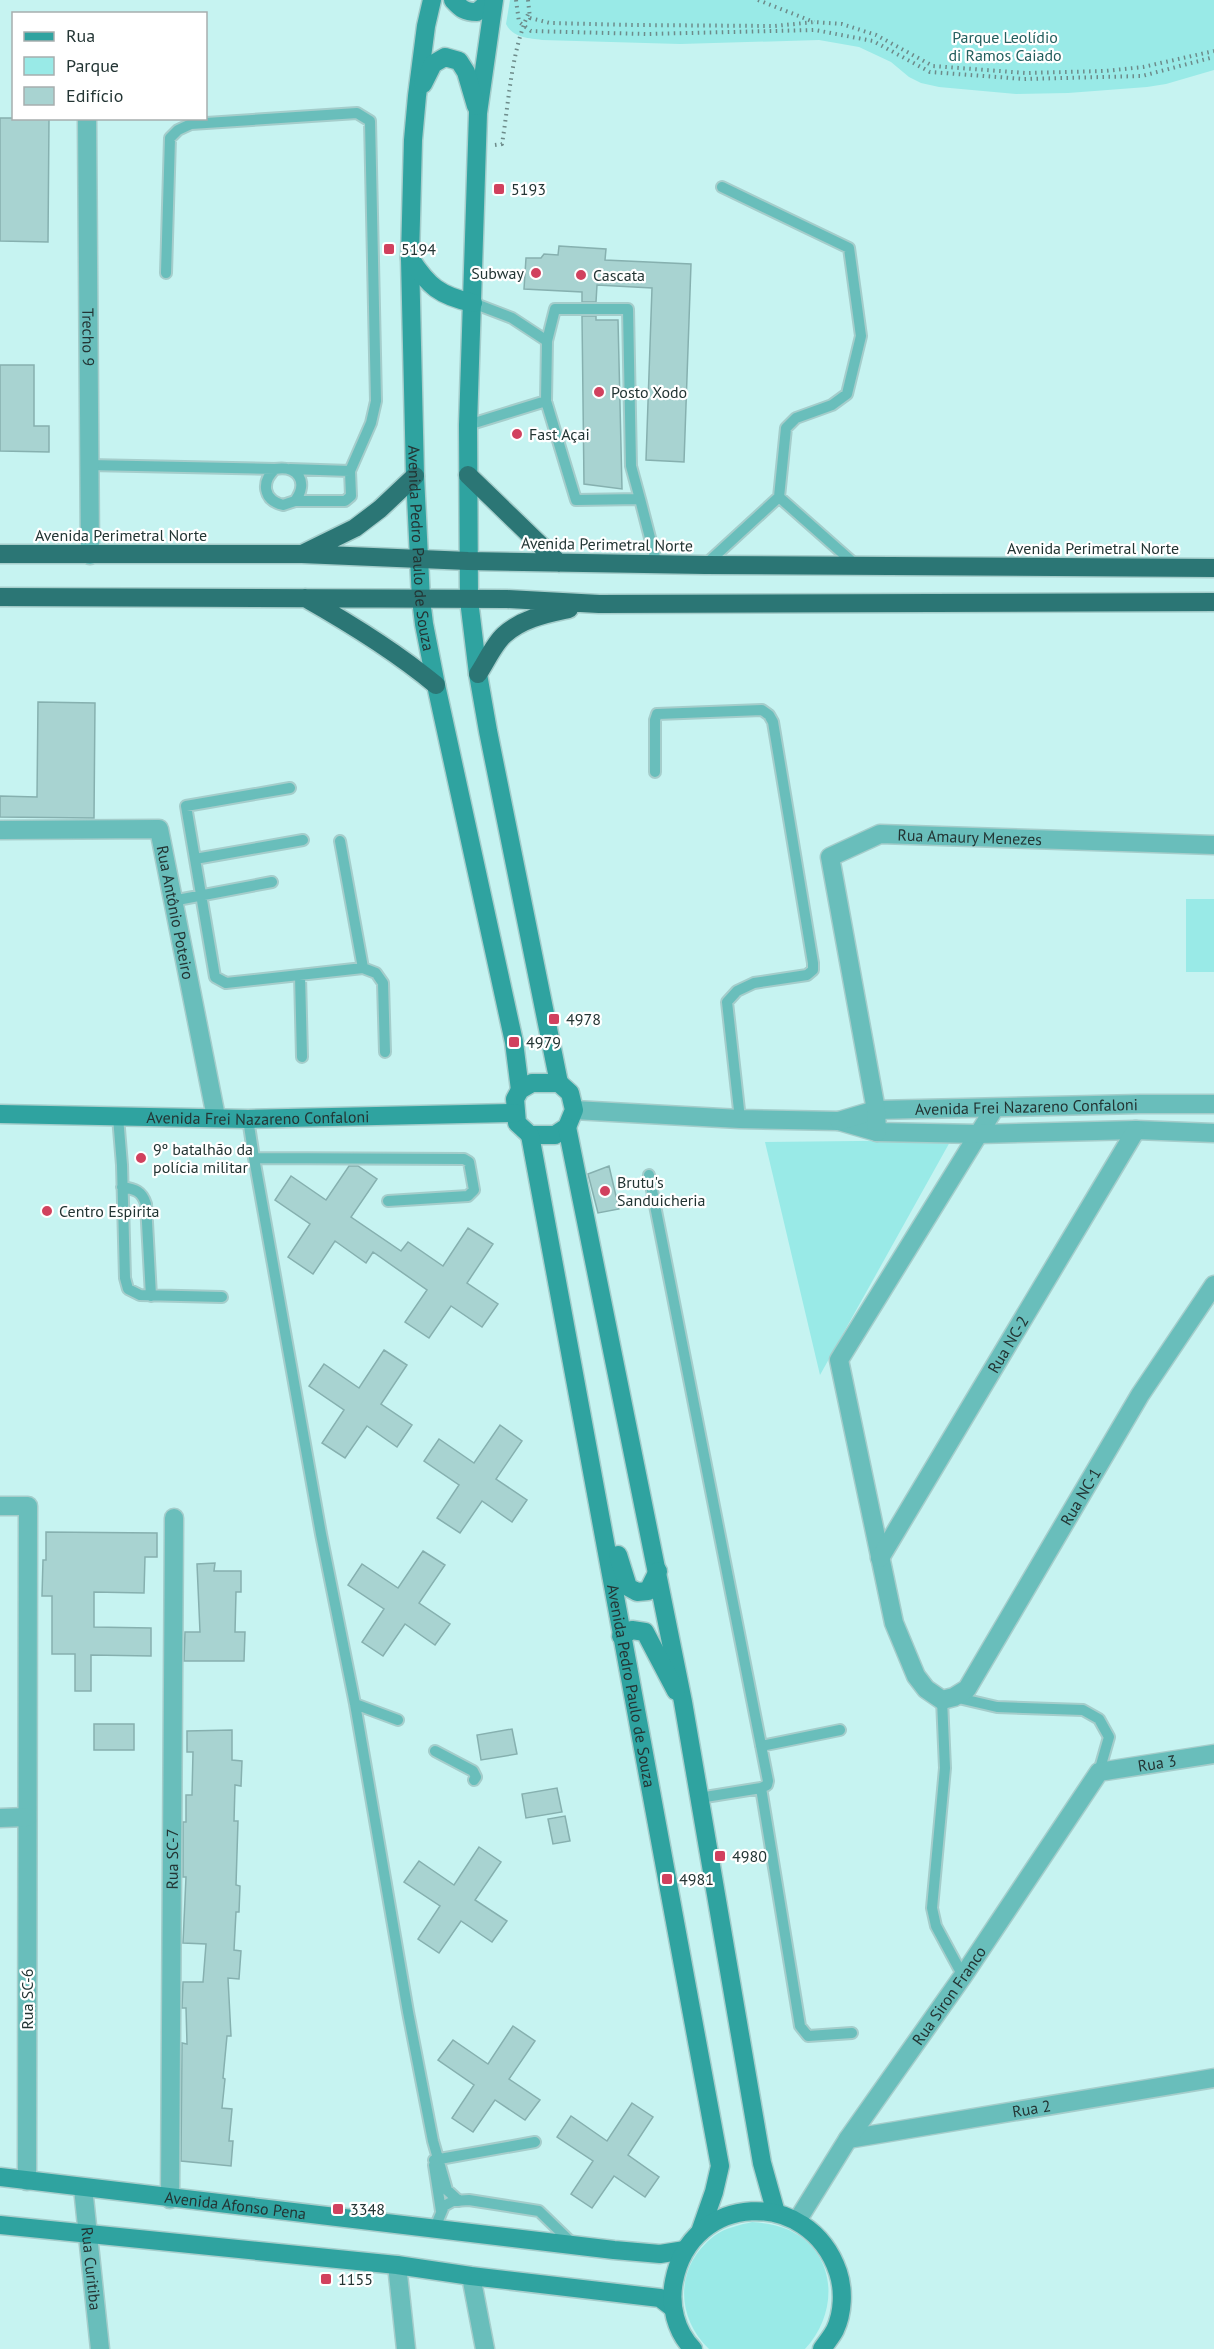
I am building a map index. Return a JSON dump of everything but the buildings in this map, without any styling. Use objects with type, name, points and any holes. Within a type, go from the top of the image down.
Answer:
[{"type":"highway","points":[[468,475],[559,563]]},
{"type":"highway","points":[[302,554],[355,528],[380,509],[415,476]]},
{"type":"highway","name":"Avenida Perimetral Norte","points":[[0,554],[302,554],[468,561],[657,565],[1214,568]]},
{"type":"highway","points":[[0,597],[507,599],[599,604],[1214,602]]},
{"type":"highway","points":[[303,597],[360,628],[436,685]]},
{"type":"highway","points":[[478,674],[503,636],[517,626],[535,616],[599,604]]},
{"type":"main road","name":"Avenida Pedro Paulo de Souza","points":[[432,0],[426,26],[413,140],[410,258],[415,476],[421,599],[436,685],[514,1042],[520,1089]]},
{"type":"main road","points":[[453,0],[467,12],[477,12],[493,0]]},
{"type":"main road","points":[[493,0],[478,113],[468,425],[469,600],[478,674],[559,1083],[570,1093],[571,1119],[683,1702],[762,2163],[776,2213]]},
{"type":"main road","points":[[417,96],[433,64],[445,57],[459,61],[466,72],[478,113]]},
{"type":"main road","points":[[410,258],[423,278],[435,289],[453,299],[473,303]]},
{"type":"main road","points":[[559,1083],[532,1083],[520,1089],[515,1099],[517,1123],[530,1135],[555,1135],[571,1119]]},
{"type":"main road","name":"Avenida Frei Nazareno Confaloni","points":[[0,1114],[248,1119],[515,1113]]},
{"type":"main road","name":"Avenida Pedro Paulo de Souza","points":[[530,1135],[720,2166],[700,2232]]},
{"type":"main road","points":[[606,1543],[617,1552],[628,1587],[637,1592],[648,1590],[658,1571]]},
{"type":"main road","points":[[621,1636],[632,1630],[645,1632],[683,1702]]},
{"type":"main road","name":"Avenida Afonso Pena","points":[[0,2178],[574,2246],[660,2254],[685,2250]]},
{"type":"main road","points":[[674,2349],[673,2288],[676,2268],[685,2250],[700,2232],[717,2221],[735,2213],[756,2211],[776,2213],[797,2221],[818,2236],[832,2256],[841,2280],[842,2305],[835,2330],[822,2349]]},
{"type":"main road","points":[[0,2225],[398,2265],[660,2298],[675,2315],[693,2349]]},
{"type":"street","name":"Trecho 9","points":[[87,120],[90,555]]},
{"type":"street","name":"Rua Antônio Poteiro","points":[[0,830],[159,829],[216,1117]]},
{"type":"street","name":"Rua Amaury Menezes","points":[[877,1132],[876,1110],[830,856],[880,834],[1214,845]]},
{"type":"street","name":"Avenida Frei Nazareno Confaloni","points":[[839,1121],[876,1110],[1214,1104]]},
{"type":"street","points":[[948,1699],[926,1689],[916,1676],[894,1623],[839,1360],[994,1109]]},
{"type":"street","name":"Avenida Frei Nazareno Confaloni","points":[[571,1119],[839,1121],[877,1132],[979,1134],[1136,1130],[1214,1133]]},
{"type":"street","name":"Rua NC-2","points":[[880,1558],[1136,1130]]},
{"type":"street","name":"Rua NC-1","points":[[948,1699],[968,1689],[1140,1395],[1214,1285]]},
{"type":"street","name":"Rua SC-6","points":[[0,1506],[28,1506],[27,2181]]},
{"type":"street","name":"Rua SC-7","points":[[170,2199],[174,1518]]},
{"type":"street","name":"Rua 3","points":[[1099,1772],[1214,1754]]},
{"type":"street","name":"Rua Siron Franco","points":[[797,2221],[848,2139],[963,1976],[1099,1772]]},
{"type":"street","points":[[0,1818],[27,1817]]},
{"type":"street","name":"Rua 2","points":[[848,2139],[1214,2078]]},
{"type":"street","name":"Rua Curitiba","points":[[83,2188],[100,2349]]},
{"type":"street","points":[[398,2265],[406,2349]]},
{"type":"street","points":[[471,2276],[485,2349]]},
{"type":"lane","points":[[166,273],[170,138],[178,130],[191,124],[357,113],[370,121],[376,401],[371,423],[350,471],[351,496],[345,501],[296,501],[283,505],[269,498],[265,490],[266,480],[275,469]]},
{"type":"lane","points":[[705,565],[779,497],[786,428],[796,418],[832,405],[847,394],[861,336],[849,248],[722,187]]},
{"type":"lane","points":[[473,303],[512,318],[547,340]]},
{"type":"lane","points":[[640,499],[576,500],[546,401],[547,340],[555,309],[628,309],[631,466],[640,499],[657,565]]},
{"type":"lane","points":[[468,425],[546,401]]},
{"type":"lane","points":[[89,465],[350,471]]},
{"type":"lane","points":[[290,469],[298,474],[302,483],[301,493],[296,501]]},
{"type":"lane","points":[[779,497],[857,566]]},
{"type":"lane","points":[[655,772],[657,714],[762,710],[773,722],[813,970],[807,975],[754,983],[737,991],[727,1002],[740,1119]]},
{"type":"lane","points":[[290,788],[186,806],[215,976],[226,983],[363,968],[376,974],[383,983],[385,1052]]},
{"type":"lane","points":[[195,859],[303,840]]},
{"type":"lane","points":[[340,842],[363,968]]},
{"type":"lane","points":[[172,901],[272,882]]},
{"type":"lane","points":[[300,975],[302,1057]]},
{"type":"lane","points":[[118,1117],[125,1278],[128,1289],[134,1293],[150,1296],[222,1297]]},
{"type":"lane","points":[[248,1119],[321,1534],[355,1704],[377,1843],[433,2141],[441,2211],[434,2230]]},
{"type":"lane","points":[[254,1158],[464,1159],[469,1162],[474,1190],[468,1196],[388,1201]]},
{"type":"lane","points":[[649,1175],[768,1781],[761,1788],[699,1798]]},
{"type":"lane","points":[[122,1187],[138,1191],[144,1197],[146,1204],[150,1296]]},
{"type":"lane","points":[[963,1976],[936,1926],[932,1908],[945,1768],[948,1699],[997,1707],[1083,1710],[1099,1719],[1109,1737],[1099,1772]]},
{"type":"lane","points":[[355,1704],[399,1720]]},
{"type":"lane","points":[[761,1746],[840,1730]]},
{"type":"lane","points":[[435,1750],[473,1771],[476,1777],[474,1780]]},
{"type":"lane","points":[[761,1788],[800,2026],[808,2036],[852,2033]]},
{"type":"lane","points":[[436,2160],[535,2142]]},
{"type":"lane","points":[[436,2160],[447,2190],[459,2201]]},
{"type":"lane","points":[[441,2211],[453,2201],[469,2200],[539,2211],[574,2246]]},
{"type":"path","points":[[516,0],[519,22],[531,31],[567,33],[815,30],[873,41],[930,72],[1024,79],[1142,76],[1214,57]]},
{"type":"path","points":[[528,0],[530,18],[550,23],[775,26],[814,22],[842,24],[876,35],[933,66],[1015,72],[1105,71],[1143,68],[1214,51]]},
{"type":"path","points":[[758,0],[814,22]]},
{"type":"path","points":[[477,149],[502,144],[512,76],[523,25],[529,11]]},
{"type":"green space","name":"Parque Leolídio di Ramos Caiado","points":[[510,0],[1214,0],[1214,70],[1147,87],[1068,93],[1016,94],[939,87],[921,83],[909,77],[891,62],[859,47],[819,40],[680,44],[526,38],[517,35],[506,24]]},
{"type":"green space","points":[[1186,899],[1214,899],[1214,972],[1186,972]]},
{"type":"green space","points":[[951,1140],[820,1375],[765,1142]]},
{"type":"green space","points":[[752,2222],[784,2228],[805,2240],[817,2253],[825,2268],[828,2302],[824,2318],[805,2349],[709,2349],[690,2322],[685,2307],[684,2291],[686,2276],[692,2262],[701,2248],[714,2236],[727,2229]]},
{"type":"place","name":"5193","points":[[499,189]]},
{"type":"place","name":"5194","points":[[389,249]]},
{"type":"place","name":"Subway","points":[[536,273]]},
{"type":"place","name":"Cascata","points":[[581,275]]},
{"type":"place","name":"Posto Xodo","points":[[599,392]]},
{"type":"place","name":"Fast Açai","points":[[517,434]]},
{"type":"place","name":"4978","points":[[554,1019]]},
{"type":"place","name":"4979","points":[[514,1042]]},
{"type":"place","name":"9º batalhão da polícia militar","points":[[141,1158]]},
{"type":"place","name":"Brutu's Sanduicheria","points":[[605,1191]]},
{"type":"place","name":"Centro Espirita","points":[[47,1211]]},
{"type":"place","name":"4980","points":[[720,1856]]},
{"type":"place","name":"4981","points":[[667,1879]]},
{"type":"place","name":"3348","points":[[338,2209]]},
{"type":"place","name":"1155","points":[[326,2279]]}]
